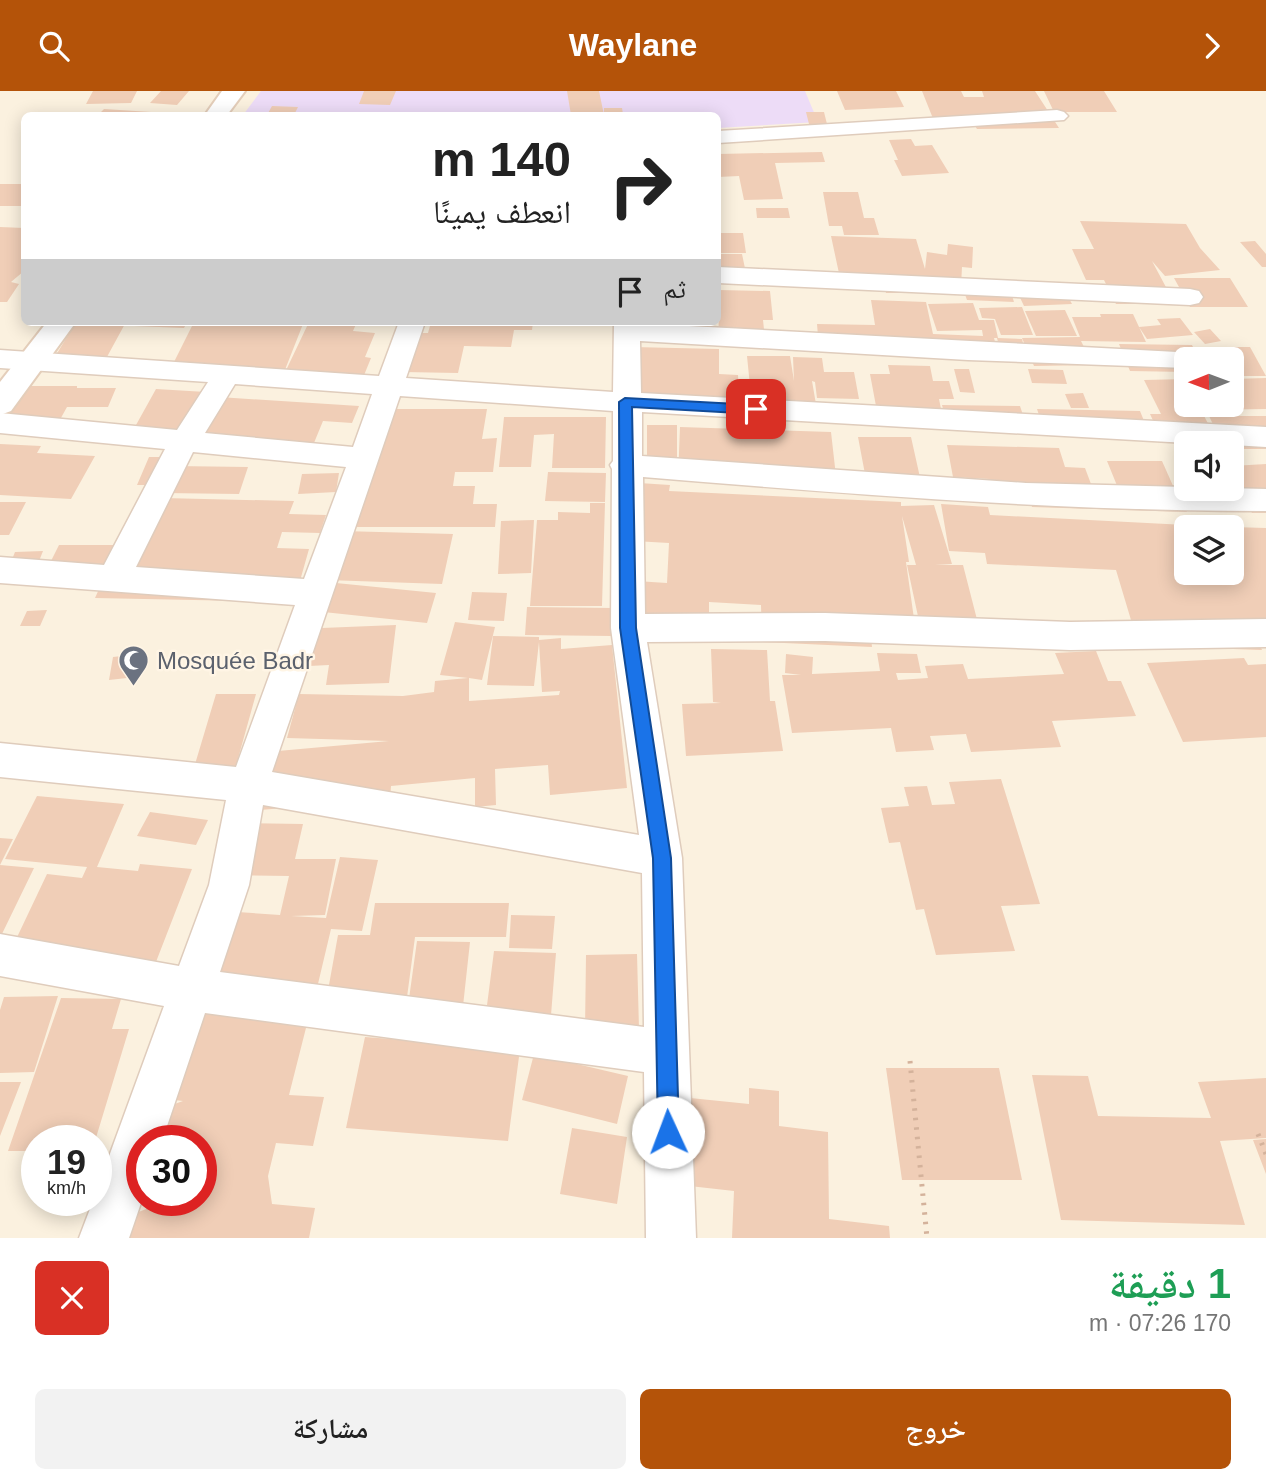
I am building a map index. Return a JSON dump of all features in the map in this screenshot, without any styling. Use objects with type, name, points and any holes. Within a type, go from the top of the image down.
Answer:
[{"type":"main road","points":[[218,112],[234,91]]},
{"type":"main road","points":[[0,404],[59,326]]},
{"type":"street","points":[[721,137],[1058,116]]},
{"type":"street","points":[[721,275],[1190,297]]},
{"type":"street","points":[[104,1238],[229,885],[248,785],[410,326]]},
{"type":"street","points":[[671,1238],[662,858],[628,628],[626,327],[968,351],[1174,359]]},
{"type":"street","points":[[0,359],[625,402],[1266,437]]},
{"type":"street","points":[[114,578],[184,442],[228,374]]},
{"type":"street","points":[[0,423],[362,458]]},
{"type":"street","points":[[625,465],[857,483],[1152,501],[1266,500]]},
{"type":"street","points":[[0,570],[315,593]]},
{"type":"street","points":[[628,628],[825,627],[1070,636],[1266,633]]},
{"type":"street","points":[[0,760],[248,785],[662,858]]},
{"type":"street","points":[[0,955],[192,991],[666,1052]]},
{"type":"path","points":[[910,1061],[927,1238]]},
{"type":"path","points":[[1258,1134],[1266,1154]]},
{"type":"shaded area","points":[[261,91],[805,91],[818,122],[721,128],[721,112],[245,112]]},
{"type":"building","points":[[93,91],[137,91],[131,103],[86,104]]},
{"type":"building","points":[[161,91],[189,91],[177,105],[150,103]]},
{"type":"building","points":[[364,91],[396,91],[390,105],[359,104]]},
{"type":"building","points":[[567,91],[599,91],[603,112],[570,112]]},
{"type":"building","points":[[837,91],[896,91],[904,107],[845,110]]},
{"type":"building","points":[[922,91],[961,91],[964,97],[984,97],[982,91],[1035,91],[1059,128],[977,129],[975,126],[936,126]]},
{"type":"building","points":[[1044,91],[1104,91],[1117,112],[1054,112]]},
{"type":"building","points":[[272,106],[298,107],[296,112],[269,112]]},
{"type":"building","points":[[604,108],[622,108],[623,112],[604,112]]},
{"type":"building","points":[[104,109],[151,112],[101,112]]},
{"type":"building","points":[[806,112],[824,112],[827,124],[809,124]]},
{"type":"building","points":[[911,139],[915,146],[932,145],[949,173],[902,176],[889,140]]},
{"type":"building","points":[[822,152],[825,162],[775,163],[783,199],[744,200],[739,176],[721,177],[721,154]]},
{"type":"building","points":[[0,184],[21,184],[21,206],[0,206]]},
{"type":"building","points":[[823,192],[858,192],[864,218],[874,218],[879,235],[844,235],[842,226],[829,226]]},
{"type":"building","points":[[756,208],[788,208],[790,218],[757,218]]},
{"type":"building","points":[[1080,221],[1186,224],[1200,248],[1220,270],[1165,276],[1152,261],[1175,304],[1116,304],[1104,280],[1086,280],[1072,249],[1094,249]]},
{"type":"building","points":[[0,227],[21,228],[21,274],[11,282],[19,284],[7,302],[0,302]]},
{"type":"building","points":[[721,233],[743,233],[746,253],[721,253]]},
{"type":"building","points":[[831,236],[916,239],[925,269],[927,252],[947,255],[948,244],[973,247],[972,268],[962,267],[961,286],[932,293],[886,293],[883,278],[840,278]]},
{"type":"building","points":[[1255,241],[1266,254],[1266,267],[1262,267],[1240,242]]},
{"type":"building","points":[[721,254],[742,254],[748,283],[721,284]]},
{"type":"building","points":[[1174,278],[1230,278],[1248,307],[1190,307]]},
{"type":"building","points":[[961,283],[1008,283],[1014,302],[967,300]]},
{"type":"building","points":[[1061,283],[1072,304],[1024,306],[1014,285]]},
{"type":"building","points":[[721,290],[770,291],[773,320],[763,320],[765,339],[744,347],[719,346]]},
{"type":"building","points":[[871,300],[926,302],[933,334],[983,336],[982,330],[937,331],[928,304],[973,303],[979,320],[994,320],[998,338],[994,338],[1000,360],[898,356],[819,348],[817,324],[875,325]]},
{"type":"building","points":[[1022,307],[1033,335],[1001,335],[995,319],[982,318],[979,308]]},
{"type":"building","points":[[1065,310],[1077,336],[1036,336],[1025,311]]},
{"type":"building","points":[[1100,314],[1133,314],[1146,342],[1081,341],[1093,365],[1034,366],[1022,338],[1080,337],[1072,317],[1101,317]]},
{"type":"building","points":[[1180,318],[1193,335],[1147,339],[1139,327],[1161,325],[1157,319]]},
{"type":"building","points":[[74,326],[124,326],[102,366],[50,365]]},
{"type":"building","points":[[134,326],[185,326],[184,328]]},
{"type":"building","points":[[192,326],[302,326],[279,385],[173,364]]},
{"type":"building","points":[[307,326],[355,326],[353,331],[375,333],[365,357],[371,358],[358,390],[279,385]]},
{"type":"building","points":[[430,326],[532,326],[532,330],[514,330],[511,347],[464,346],[458,373],[403,372],[413,333],[428,333]]},
{"type":"building","points":[[1210,329],[1221,341],[1205,344],[1194,332]]},
{"type":"building","points":[[997,338],[1022,339],[1028,363],[1003,362]]},
{"type":"building","points":[[1119,344],[1193,347],[1174,347],[1174,372],[1130,371]]},
{"type":"building","points":[[633,347],[719,349],[719,374],[738,375],[740,411],[629,409]]},
{"type":"building","points":[[1244,347],[1250,347],[1266,376],[1244,376]]},
{"type":"building","points":[[747,356],[790,356],[794,381],[793,357],[822,358],[824,372],[854,372],[859,399],[817,398],[815,382],[812,381],[818,416],[753,416]]},
{"type":"building","points":[[888,365],[930,366],[933,381],[949,381],[954,399],[939,399],[944,424],[879,422],[870,374],[890,374]]},
{"type":"building","points":[[954,369],[969,369],[975,393],[960,392]]},
{"type":"building","points":[[1028,369],[1063,370],[1067,384],[1032,383]]},
{"type":"building","points":[[1266,378],[1266,409],[1244,409],[1244,379]]},
{"type":"building","points":[[1174,379],[1174,417],[1205,417],[1212,431],[1174,431],[1174,440],[1162,440],[1150,414],[1161,414],[1144,380]]},
{"type":"building","points":[[26,386],[116,388],[108,407],[67,407],[52,434],[0,434]]},
{"type":"building","points":[[156,389],[206,392],[179,446],[126,443]]},
{"type":"building","points":[[1083,393],[1089,408],[1071,408],[1065,394]]},
{"type":"building","points":[[219,397],[359,406],[352,423],[323,421],[309,455],[194,447]]},
{"type":"building","points":[[942,405],[1020,406],[1027,427],[948,427]]},
{"type":"building","points":[[383,409],[487,409],[482,439],[497,438],[493,472],[455,472],[453,486],[475,486],[473,504],[497,504],[495,527],[346,527]]},
{"type":"building","points":[[1037,409],[1140,411],[1151,438],[1046,436]]},
{"type":"building","points":[[1266,416],[1266,449],[1244,449],[1244,431],[1216,431],[1209,417]]},
{"type":"building","points":[[504,417],[606,417],[605,468],[552,468],[554,434],[534,435],[531,467],[499,467]]},
{"type":"building","points":[[647,425],[677,425],[677,469],[647,468]]},
{"type":"building","points":[[680,427],[831,432],[837,485],[678,479]]},
{"type":"building","points":[[858,437],[911,437],[923,491],[868,490]]},
{"type":"building","points":[[0,444],[41,446],[37,453],[95,456],[71,499],[0,495]]},
{"type":"building","points":[[947,445],[1059,448],[1065,467],[1085,468],[1094,492],[1174,495],[1174,501],[1183,501],[1187,512],[1032,507],[1029,496],[994,494],[990,479],[953,477]]},
{"type":"building","points":[[149,457],[178,457],[174,466],[248,467],[239,494],[164,493],[167,485],[137,485]]},
{"type":"building","points":[[1107,461],[1162,461],[1174,488],[1118,488]]},
{"type":"building","points":[[1266,464],[1266,513],[1252,513],[1244,499],[1244,465]]},
{"type":"building","points":[[548,472],[606,473],[605,502],[545,501]]},
{"type":"building","points":[[339,473],[336,492],[298,494],[302,474]]},
{"type":"building","points":[[639,483],[670,485],[669,491],[901,502],[901,506],[934,505],[952,564],[935,565],[963,565],[981,635],[922,635],[907,565],[916,565],[902,516],[909,562],[906,562],[916,633],[869,618],[872,647],[762,642],[761,605],[709,602],[709,633],[632,629],[636,581],[667,583],[669,543],[634,541]]},
{"type":"building","points":[[163,498],[294,501],[289,514],[326,515],[320,533],[282,532],[277,548],[309,549],[294,602],[95,598],[117,549]]},
{"type":"building","points":[[0,502],[26,502],[9,535],[0,535]]},
{"type":"building","points":[[590,503],[605,503],[602,606],[530,606],[537,520],[558,520],[558,512],[590,513]]},
{"type":"building","points":[[941,504],[988,507],[990,515],[1174,524],[1174,585],[1244,585],[1244,527],[1266,528],[1266,630],[1254,629],[1262,650],[1233,649],[1231,642],[1161,621],[1131,620],[1116,570],[987,564],[985,553],[949,551]]},
{"type":"building","points":[[534,520],[531,573],[498,574],[501,521]]},
{"type":"building","points":[[342,531],[453,534],[442,584],[327,580]]},
{"type":"building","points":[[59,545],[116,545],[99,586],[39,585]]},
{"type":"building","points":[[43,551],[35,571],[7,572],[15,552]]},
{"type":"building","points":[[326,582],[436,593],[427,623],[314,611]]},
{"type":"building","points":[[472,592],[507,593],[504,621],[468,620]]},
{"type":"building","points":[[527,607],[613,608],[612,636],[525,635]]},
{"type":"building","points":[[47,610],[40,626],[20,626],[27,611]]},
{"type":"building","points":[[455,622],[495,627],[482,680],[469,678],[469,701],[559,695],[560,691],[542,692],[539,642],[534,686],[487,685],[493,636],[539,637],[539,640],[561,638],[561,649],[612,645],[627,788],[550,795],[548,765],[495,769],[496,805],[475,807],[475,778],[391,786],[390,799],[260,810],[267,752],[389,741],[287,738],[299,694],[403,696],[434,692],[435,681],[468,678],[440,675]]},
{"type":"building","points":[[396,625],[389,683],[326,685],[329,665],[289,667],[297,629]]},
{"type":"building","points":[[711,649],[767,650],[770,701],[775,701],[783,751],[686,756],[682,704],[721,703],[713,702]]},
{"type":"building","points":[[1096,651],[1108,681],[1121,681],[1136,716],[1052,721],[1061,747],[971,752],[966,734],[930,736],[934,750],[896,752],[891,728],[792,733],[782,675],[801,675],[785,673],[786,654],[813,657],[812,674],[880,671],[877,653],[917,654],[921,673],[896,673],[898,680],[928,678],[925,666],[963,664],[968,679],[1064,674],[1055,653]]},
{"type":"building","points":[[140,654],[136,677],[109,680],[113,657]]},
{"type":"building","points":[[1244,658],[1248,665],[1266,664],[1266,737],[1183,742],[1147,663]]},
{"type":"building","points":[[216,694],[256,694],[229,791],[187,791]]},
{"type":"building","points":[[1001,779],[1040,904],[1001,906],[1015,951],[936,955],[924,909],[916,910],[900,842],[889,843],[881,808],[909,806],[904,787],[927,786],[932,805],[955,804],[949,782]]},
{"type":"building","points":[[37,796],[124,804],[97,867],[138,871],[140,864],[192,869],[154,967],[10,952],[47,874],[82,878],[87,867],[5,859]]},
{"type":"building","points":[[150,812],[208,820],[196,845],[137,836]]},
{"type":"building","points":[[238,823],[303,824],[295,859],[336,859],[325,915],[291,916],[326,918],[340,857],[378,860],[362,931],[331,929],[317,988],[186,979],[209,910],[280,915],[289,876],[223,875]]},
{"type":"building","points":[[0,838],[13,839],[0,865]]},
{"type":"building","points":[[0,865],[34,868],[0,938]]},
{"type":"building","points":[[375,903],[509,903],[506,937],[415,937],[407,997],[327,996],[338,935],[370,935]]},
{"type":"building","points":[[511,915],[555,916],[552,949],[509,948]]},
{"type":"building","points":[[417,941],[470,942],[463,1006],[408,1006]]},
{"type":"building","points":[[494,951],[556,953],[551,1015],[486,1013]]},
{"type":"building","points":[[637,954],[639,1029],[585,1031],[586,955]]},
{"type":"building","points":[[58,996],[34,1072],[0,1073],[0,1010],[4,997]]},
{"type":"building","points":[[61,998],[121,999],[112,1029],[129,1029],[100,1125],[21,1125],[21,1151],[8,1151]]},
{"type":"building","points":[[178,1009],[308,1020],[289,1095],[324,1097],[313,1146],[276,1143],[268,1176],[272,1204],[315,1208],[309,1238],[101,1238],[105,1225],[128,1216],[217,1216],[217,1125],[137,1125],[135,1118],[183,1101],[148,1097]]},
{"type":"building","points":[[365,1037],[520,1049],[508,1141],[346,1128]]},
{"type":"building","points":[[534,1054],[628,1076],[617,1124],[522,1100]]},
{"type":"building","points":[[886,1068],[999,1068],[1022,1180],[902,1180]]},
{"type":"building","points":[[1032,1075],[1088,1076],[1098,1116],[1211,1118],[1198,1082],[1266,1078],[1266,1138],[1220,1141],[1245,1225],[1061,1220]]},
{"type":"building","points":[[0,1082],[21,1082],[0,1136]]},
{"type":"building","points":[[749,1088],[779,1091],[779,1126],[828,1132],[829,1219],[889,1226],[890,1238],[732,1238],[734,1191],[645,1181],[651,1094],[749,1104]]},
{"type":"building","points":[[572,1128],[627,1137],[617,1204],[560,1194]]},
{"type":"building","points":[[1266,1139],[1266,1174],[1253,1140]]},
{"type":"place","name":"Mosquée Badr","points":[[134,688]]},
{"type":"route","points":[[668,1132],[662,858],[628,628],[625,402],[756,409]]}]
